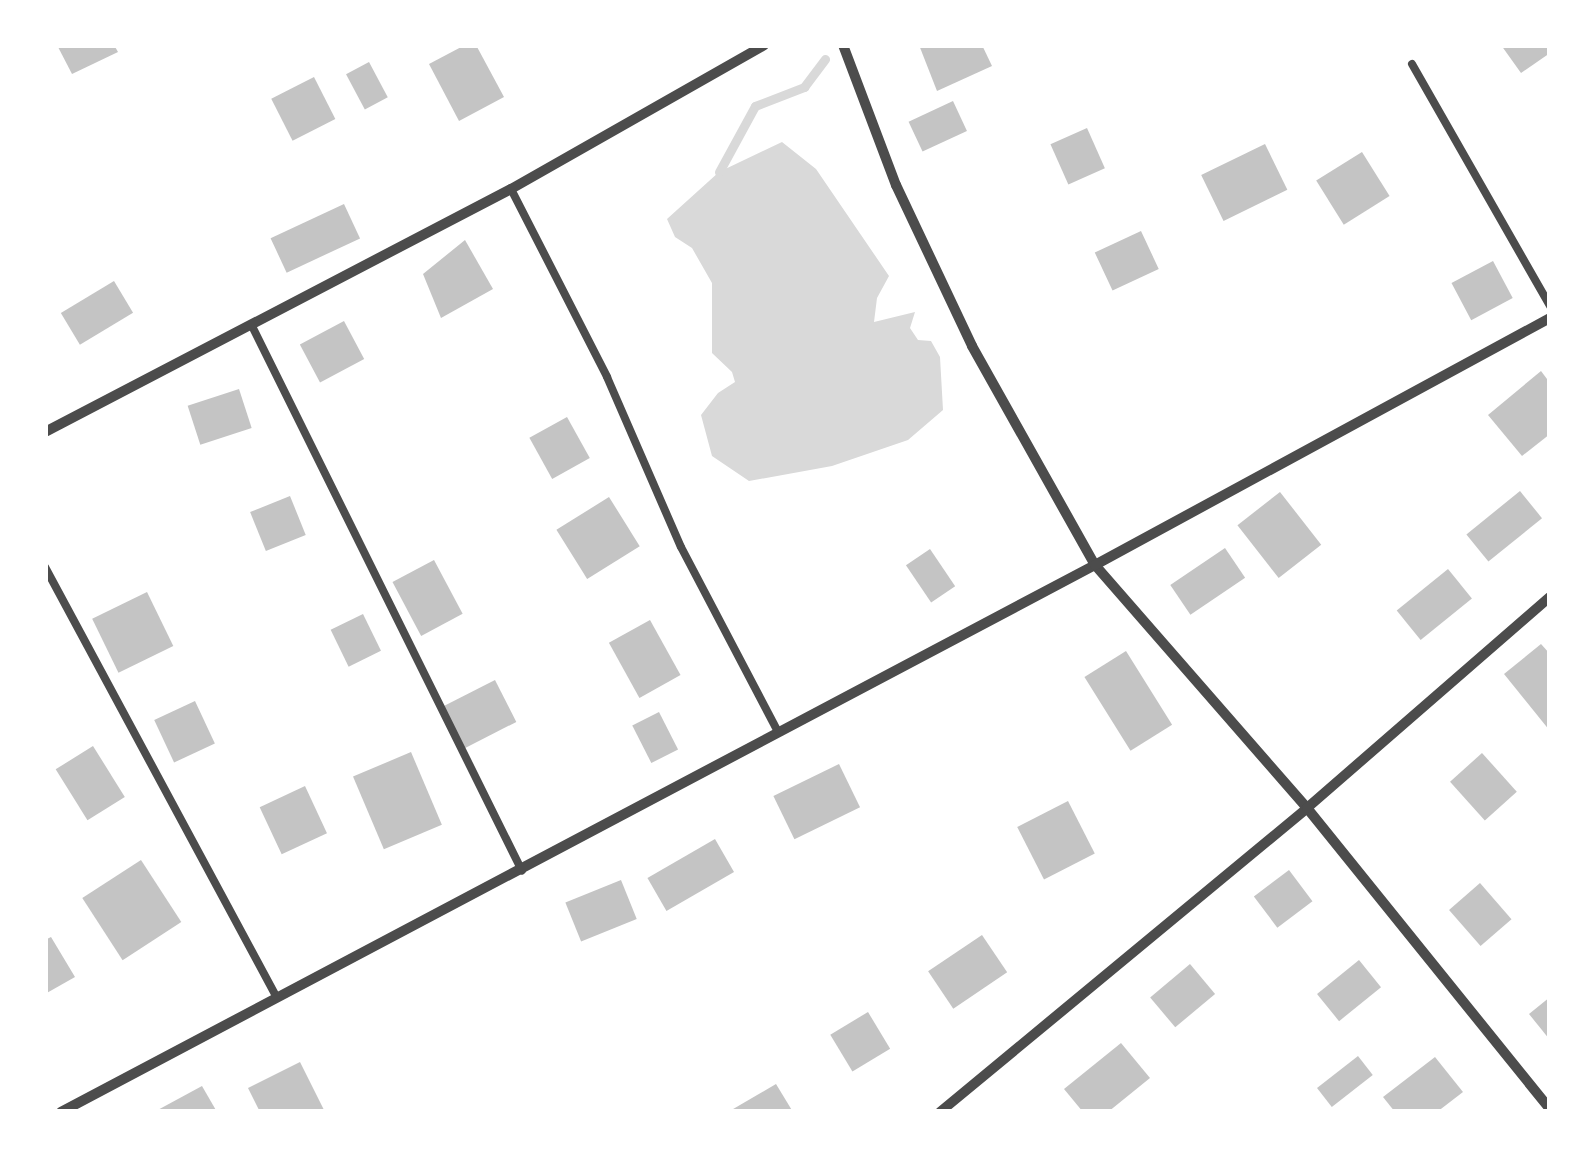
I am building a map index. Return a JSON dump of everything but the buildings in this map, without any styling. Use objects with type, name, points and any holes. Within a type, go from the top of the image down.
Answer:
[{"type":"street","points":[[45,432],[511,189],[764,45]]},
{"type":"street","points":[[843,45],[896,185],[972,346],[1095,566],[1306,808],[1550,1109]]},
{"type":"street","points":[[61,1112],[1095,566],[1550,318]]},
{"type":"street","points":[[940,1112],[1306,808],[1550,597]]},
{"type":"lane","points":[[1412,64],[1550,306]]},
{"type":"lane","points":[[511,189],[608,377],[681,547],[778,732]]},
{"type":"lane","points":[[251,324],[522,871]]},
{"type":"lane","points":[[45,567],[277,997]]},
{"type":"shaded area","points":[[782,142],[816,169],[889,276],[877,298],[874,322],[915,312],[910,328],[918,340],[931,341],[940,357],[943,410],[908,440],[832,466],[749,481],[712,456],[701,415],[718,393],[735,382],[732,372],[712,353],[712,283],[692,248],[675,237],[667,219],[719,172]]},
{"type":"waterway","points":[[719,172],[755,106],[804,87],[825,59]]}]
